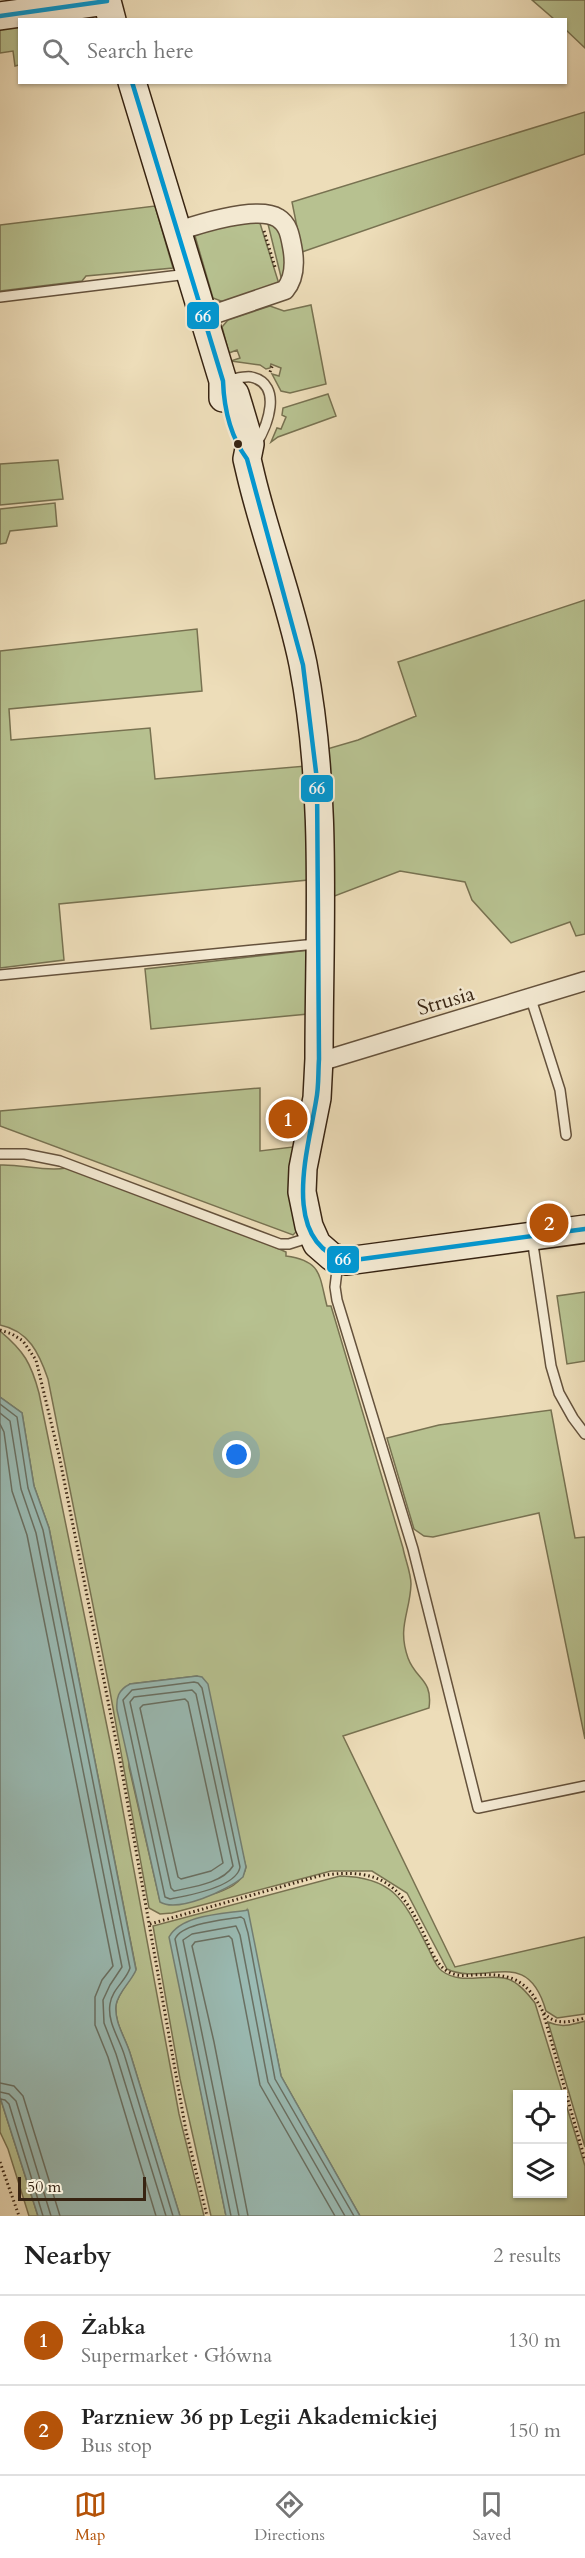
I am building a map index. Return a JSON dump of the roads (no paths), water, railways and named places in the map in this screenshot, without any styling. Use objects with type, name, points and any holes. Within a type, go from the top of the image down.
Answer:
[{"type":"street","points":[[0,16],[108,7]]},
{"type":"street","points":[[133,84],[223,381],[223,396],[238,448],[247,459],[297,637],[304,674],[318,788],[319,1059],[316,1103],[302,1180],[304,1204],[313,1236],[320,1248],[338,1259],[364,1259],[585,1229]]},
{"type":"street","points":[[178,231],[214,221],[259,214],[278,218],[289,232],[293,268],[289,285],[283,292],[203,318]]},
{"type":"street","name":"Strusia","points":[[319,1059],[329,1059],[585,981]]},
{"type":"lane","points":[[0,297],[191,274]]},
{"type":"lane","points":[[223,381],[253,378],[262,384],[269,396],[269,417],[262,435],[247,459]]},
{"type":"lane","points":[[0,975],[319,943]]},
{"type":"lane","points":[[531,999],[560,1090],[566,1135]]},
{"type":"lane","points":[[0,1154],[25,1154],[60,1161],[280,1244],[289,1244],[313,1236]]},
{"type":"lane","points":[[532,1236],[551,1366],[559,1393],[585,1434]]},
{"type":"lane","points":[[338,1259],[335,1287],[337,1300],[413,1549],[478,1809],[585,1786]]},
{"type":"water","points":[[0,1397],[22,1413],[34,1486],[49,1528],[136,1970],[117,2000],[117,2017],[180,2216],[38,2216],[0,2097]]},
{"type":"water","points":[[202,1677],[208,1684],[246,1867],[243,1877],[215,1894],[178,1905],[168,1905],[160,1902],[117,1702],[120,1692],[130,1684]]},
{"type":"water","points":[[248,1910],[281,2076],[360,2216],[226,2216],[169,1937],[175,1929],[193,1919]]},
{"type":"place","name":"Żabka","points":[[288,1119]]},
{"type":"place","name":"Parzniew 36 pp Legii Akademickiej","points":[[549,1223]]}]
